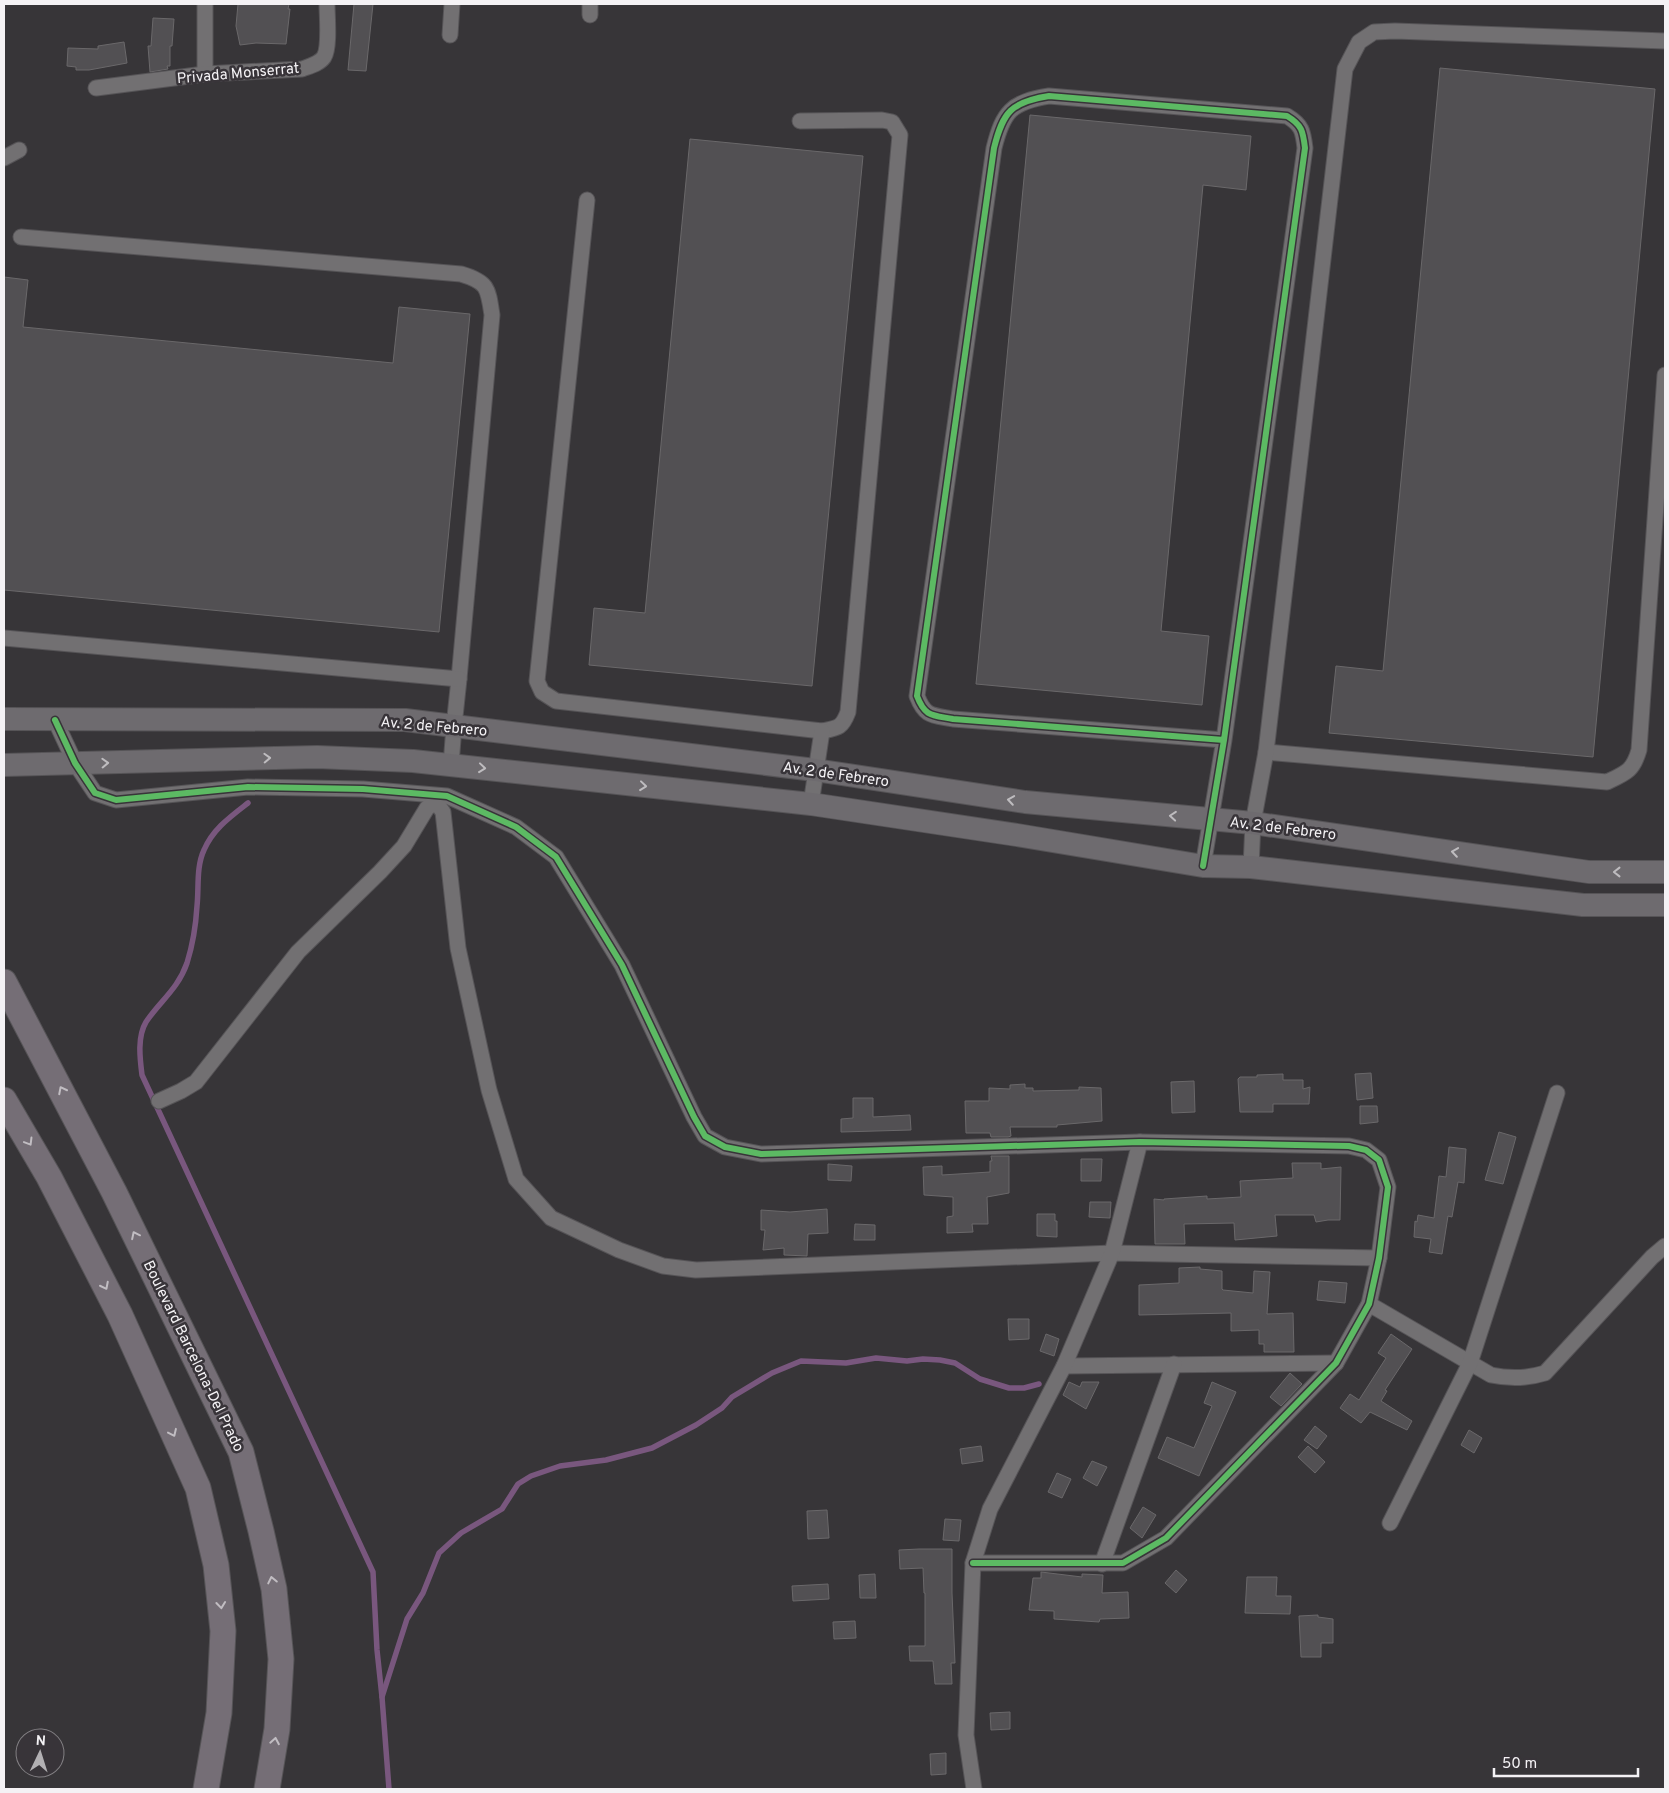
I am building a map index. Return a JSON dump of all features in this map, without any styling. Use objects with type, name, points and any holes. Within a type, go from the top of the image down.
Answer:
[{"type":"main road","name":"Av. 2 de Febrero","points":[[4,719],[405,720],[815,770],[1025,802],[1253,823],[1589,872],[1665,872]]},
{"type":"main road","points":[[4,766],[316,757],[451,765],[810,804],[1017,835],[1203,866],[1251,867],[1583,905],[1665,905]]},
{"type":"main road","name":"Boulevard Barcelona-Del Prado","points":[[4,982],[114,1192],[241,1452],[274,1589],[281,1659],[277,1728],[267,1789]]},
{"type":"main road","points":[[4,1100],[49,1177],[115,1307],[198,1488],[216,1565],[223,1631],[219,1713],[206,1789]]},
{"type":"street","points":[[204,74],[205,4]]},
{"type":"street","name":"Privada Monserrat","points":[[96,88],[204,74],[302,69],[315,65],[324,57],[326,49],[327,4]]},
{"type":"street","points":[[450,35],[452,4]]},
{"type":"street","points":[[1251,867],[1253,823],[1266,752],[1345,69],[1359,42],[1374,32],[1395,31],[1665,41]]},
{"type":"street","points":[[1203,866],[1224,740],[1306,148],[1303,132],[1297,122],[1287,116],[1049,96],[1030,99],[1017,104],[1004,118],[994,148],[917,696],[922,709],[934,715],[953,719],[1224,740]]},
{"type":"street","points":[[587,200],[537,681],[542,692],[556,702],[822,731],[838,728],[844,722],[848,712],[900,135],[892,122],[882,120],[800,121]]},
{"type":"street","points":[[4,158],[19,150]]},
{"type":"street","points":[[21,237],[461,274],[478,279],[489,293],[492,315],[451,765]]},
{"type":"street","points":[[1266,752],[1607,782],[1628,772],[1635,762],[1639,750],[1665,375]]},
{"type":"street","points":[[4,638],[459,679]]},
{"type":"street","points":[[55,720],[75,763],[95,793],[116,800],[248,787],[363,789],[446,796],[516,827],[556,857],[622,965],[694,1117],[705,1136],[725,1147],[761,1154],[1140,1142],[1350,1146],[1366,1150],[1379,1160],[1388,1187],[1379,1258],[1369,1304],[1336,1364],[1166,1538],[1123,1563],[973,1563]]},
{"type":"street","points":[[810,804],[822,731]]},
{"type":"street","points":[[159,1101],[196,1082],[298,952],[404,846],[427,808],[433,804],[438,805],[443,812],[458,948],[489,1090],[516,1179],[551,1218],[619,1250],[663,1266],[696,1270],[1112,1253],[1379,1258]]},
{"type":"street","points":[[1390,1523],[1470,1363],[1557,1093]]},
{"type":"street","points":[[974,1789],[966,1735],[973,1563],[990,1509],[1064,1366],[1112,1253],[1140,1142]]},
{"type":"street","points":[[1369,1304],[1491,1375],[1508,1378],[1528,1378],[1544,1373],[1652,1256],[1665,1246]]},
{"type":"street","points":[[1102,1564],[1174,1364]]},
{"type":"street","points":[[1064,1366],[1336,1364]]},
{"type":"building","points":[[238,4],[289,4],[286,44],[256,43],[240,45],[236,26]]},
{"type":"building","points":[[354,4],[373,4],[366,71],[348,70]]},
{"type":"building","points":[[153,18],[174,19],[172,46],[170,46],[170,66],[167,66],[168,69],[150,72],[148,46],[151,46]]},
{"type":"building","points":[[124,42],[127,63],[89,70],[76,70],[76,67],[67,66],[68,48],[98,49],[98,46]]},
{"type":"building","points":[[1440,68],[1655,89],[1593,757],[1329,733],[1336,666],[1383,671]]},
{"type":"building","points":[[1030,115],[1251,136],[1246,190],[1203,185],[1161,631],[1209,636],[1202,705],[976,684]]},
{"type":"building","points":[[690,139],[863,156],[812,686],[589,665],[594,608],[645,613]]},
{"type":"building","points":[[4,277],[28,280],[23,327],[393,363],[399,307],[470,314],[439,632],[4,590]]},
{"type":"building","points":[[1371,1073],[1373,1098],[1357,1100],[1355,1074]]},
{"type":"building","points":[[1283,1074],[1283,1080],[1303,1080],[1303,1089],[1310,1087],[1309,1104],[1273,1104],[1273,1112],[1240,1112],[1238,1079],[1240,1077]]},
{"type":"building","points":[[1194,1081],[1195,1112],[1172,1113],[1171,1082]]},
{"type":"building","points":[[1025,1084],[1025,1088],[1033,1088],[1033,1091],[1079,1090],[1079,1087],[1101,1088],[1102,1121],[1057,1125],[1057,1127],[1010,1127],[1011,1136],[1008,1137],[991,1137],[990,1133],[966,1133],[965,1101],[989,1101],[989,1088],[1010,1089],[1010,1085]]},
{"type":"building","points":[[853,1098],[873,1098],[873,1117],[910,1115],[911,1130],[841,1132],[841,1119],[853,1118]]},
{"type":"building","points":[[1360,1106],[1377,1106],[1378,1122],[1360,1124]]},
{"type":"building","points":[[1499,1132],[1516,1137],[1503,1184],[1485,1180]]},
{"type":"building","points":[[1449,1147],[1466,1149],[1464,1183],[1458,1182],[1452,1217],[1448,1216],[1442,1254],[1429,1252],[1431,1239],[1414,1237],[1415,1221],[1417,1222],[1418,1215],[1434,1218],[1439,1176],[1446,1177]]},
{"type":"building","points":[[991,1156],[1009,1156],[1009,1193],[987,1197],[988,1224],[972,1224],[973,1232],[947,1233],[947,1217],[953,1216],[953,1197],[924,1195],[923,1167],[942,1166],[942,1175],[990,1172]]},
{"type":"building","points":[[1081,1159],[1102,1159],[1101,1181],[1081,1181]]},
{"type":"building","points":[[1292,1163],[1321,1163],[1321,1169],[1341,1167],[1340,1220],[1316,1222],[1314,1215],[1275,1215],[1277,1236],[1235,1240],[1234,1223],[1184,1224],[1185,1244],[1155,1244],[1154,1199],[1164,1200],[1207,1196],[1207,1199],[1241,1197],[1240,1181],[1293,1178]]},
{"type":"building","points":[[828,1164],[852,1166],[851,1181],[828,1180]]},
{"type":"building","points":[[1090,1202],[1111,1202],[1110,1218],[1089,1217]]},
{"type":"building","points":[[827,1209],[828,1233],[808,1234],[807,1256],[784,1255],[784,1248],[763,1250],[765,1230],[761,1230],[761,1210],[790,1212]]},
{"type":"building","points":[[1037,1214],[1055,1214],[1057,1237],[1037,1236]]},
{"type":"building","points":[[855,1224],[875,1225],[875,1240],[854,1240]]},
{"type":"building","points":[[1200,1267],[1200,1269],[1222,1271],[1223,1290],[1253,1293],[1254,1271],[1270,1272],[1267,1314],[1293,1313],[1294,1352],[1264,1352],[1264,1344],[1259,1344],[1259,1330],[1231,1331],[1231,1313],[1139,1315],[1139,1285],[1179,1283],[1179,1268]]},
{"type":"building","points":[[1319,1281],[1347,1283],[1345,1303],[1317,1300]]},
{"type":"building","points":[[1008,1319],[1029,1319],[1029,1339],[1009,1340]]},
{"type":"building","points":[[1046,1334],[1059,1339],[1054,1356],[1040,1351]]},
{"type":"building","points":[[1391,1334],[1412,1349],[1385,1390],[1387,1391],[1381,1401],[1412,1421],[1407,1430],[1370,1412],[1361,1423],[1340,1408],[1350,1394],[1359,1400],[1386,1358],[1378,1353]]},
{"type":"building","points":[[1290,1373],[1302,1384],[1281,1406],[1270,1397]]},
{"type":"building","points":[[1069,1382],[1080,1387],[1082,1382],[1099,1382],[1086,1409],[1063,1395]]},
{"type":"building","points":[[1212,1382],[1236,1392],[1199,1476],[1158,1458],[1167,1437],[1194,1448],[1212,1406],[1204,1403]]},
{"type":"building","points":[[1315,1426],[1327,1436],[1317,1449],[1304,1440]]},
{"type":"building","points":[[1469,1430],[1482,1438],[1474,1453],[1461,1445]]},
{"type":"building","points":[[981,1446],[983,1461],[962,1464],[960,1449]]},
{"type":"building","points":[[1308,1446],[1325,1462],[1315,1473],[1298,1457]]},
{"type":"building","points":[[1092,1461],[1107,1467],[1097,1486],[1083,1478]]},
{"type":"building","points":[[1057,1473],[1071,1479],[1062,1498],[1048,1492]]},
{"type":"building","points":[[1143,1507],[1156,1515],[1142,1538],[1130,1528]]},
{"type":"building","points":[[827,1510],[829,1538],[808,1539],[807,1511]]},
{"type":"building","points":[[945,1519],[961,1520],[959,1541],[943,1540]]},
{"type":"building","points":[[952,1549],[955,1663],[951,1663],[952,1684],[935,1684],[933,1661],[910,1661],[909,1646],[925,1646],[923,1568],[900,1569],[899,1550]]},
{"type":"building","points":[[1176,1570],[1187,1580],[1176,1593],[1165,1583]]},
{"type":"building","points":[[1041,1572],[1082,1577],[1082,1574],[1103,1575],[1102,1593],[1128,1592],[1129,1618],[1100,1619],[1099,1622],[1054,1619],[1054,1611],[1029,1610],[1033,1578],[1041,1578]]},
{"type":"building","points":[[875,1574],[876,1598],[860,1598],[859,1575]]},
{"type":"building","points":[[1247,1577],[1277,1577],[1276,1596],[1291,1596],[1290,1614],[1245,1613]]},
{"type":"building","points":[[828,1584],[829,1599],[793,1601],[792,1586]]},
{"type":"building","points":[[1318,1615],[1318,1617],[1333,1619],[1333,1643],[1321,1643],[1321,1657],[1301,1657],[1299,1616]]},
{"type":"building","points":[[855,1621],[856,1638],[834,1639],[833,1622]]},
{"type":"building","points":[[1010,1712],[1010,1729],[991,1730],[990,1713]]},
{"type":"building","points":[[946,1753],[946,1774],[931,1775],[930,1754]]},
{"type":"waterway","points":[[248,803],[217,830],[201,857],[196,920],[189,957],[179,980],[143,1028],[140,1048],[142,1075],[373,1572],[377,1650],[382,1697]]},
{"type":"waterway","points":[[389,1789],[382,1697],[407,1619],[423,1593],[439,1553],[461,1533],[502,1509],[518,1484],[531,1476],[560,1466],[606,1460],[652,1448],[696,1425],[722,1408],[732,1397],[772,1373],[801,1361],[846,1363],[876,1358],[907,1361],[923,1359],[940,1360],[955,1363],[980,1379],[1009,1388],[1024,1388],[1039,1384]]},
{"type":"cycle path","points":[[1203,866],[1224,740],[1305,148],[1303,137],[1301,129],[1296,122],[1287,116],[1049,96],[1036,98],[1017,106],[1005,117],[994,148],[917,696],[923,708],[930,714],[953,719],[1224,740]]},
{"type":"cycle path","points":[[55,720],[75,763],[95,793],[116,800],[248,787],[363,789],[447,796],[516,827],[556,857],[622,965],[694,1117],[705,1136],[725,1147],[761,1154],[1140,1142],[1349,1146],[1366,1150],[1379,1160],[1388,1187],[1379,1258],[1369,1304],[1336,1363],[1166,1538],[1123,1563],[973,1563]]}]
